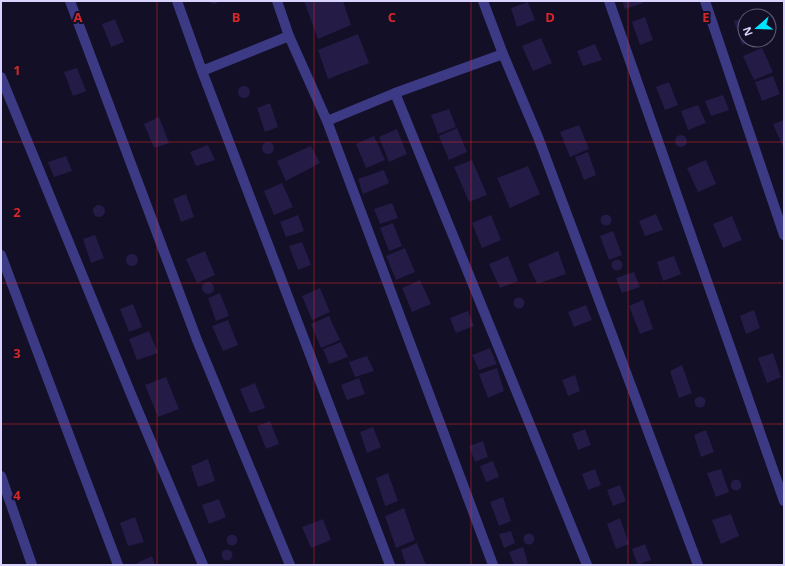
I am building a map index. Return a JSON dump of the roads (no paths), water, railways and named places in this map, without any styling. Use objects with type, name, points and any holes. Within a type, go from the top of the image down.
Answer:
[{"type":"street","points":[[70,1],[197,340],[290,565]]},
{"type":"street","points":[[177,1],[202,71],[390,565]]},
{"type":"street","points":[[277,1],[290,36],[327,121],[493,565]]},
{"type":"street","points":[[483,1],[502,54],[538,137],[698,565]]},
{"type":"street","points":[[609,1],[784,502]]},
{"type":"street","points":[[705,1],[784,235]]},
{"type":"street","points":[[202,71],[290,36]]},
{"type":"street","points":[[327,121],[395,93],[502,54]]},
{"type":"street","points":[[1,77],[203,565]]},
{"type":"street","points":[[395,93],[587,565]]},
{"type":"street","points":[[1,255],[118,565]]},
{"type":"street","points":[[1,476],[32,565]]}]
